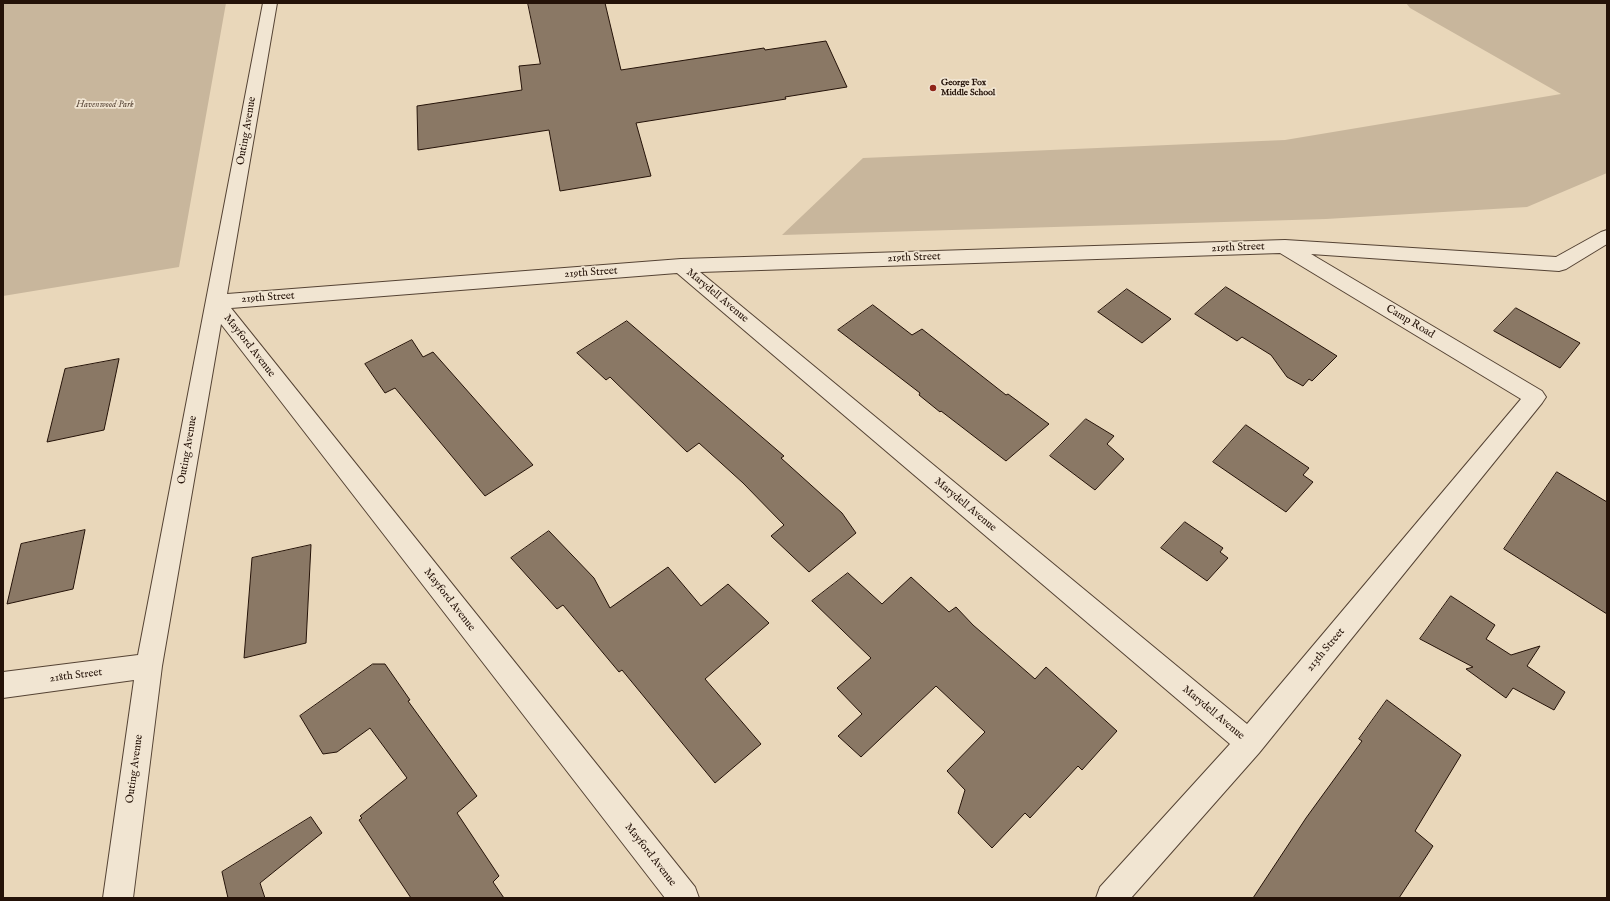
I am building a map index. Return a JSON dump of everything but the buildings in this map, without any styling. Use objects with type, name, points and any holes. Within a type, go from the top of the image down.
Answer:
[{"type":"street","name":"Outing Avenue","points":[[118,898],[149,666],[270,3]]},
{"type":"street","name":"219th Street","points":[[215,302],[681,266],[1285,246],[1559,264],[1607,236]]},
{"type":"street","name":"Camp Road","points":[[1285,246],[1535,397]]},
{"type":"street","name":"Marydell Avenue","points":[[681,266],[1249,743]]},
{"type":"street","name":"Mayford Avenue","points":[[215,302],[684,898]]},
{"type":"street","name":"213th Street","points":[[1111,898],[1249,743],[1535,397]]},
{"type":"street","name":"218th Street","points":[[3,685],[149,666]]},
{"type":"green space","name":"Havenwood Park","points":[[3,3],[226,3],[179,267],[3,296]]},
{"type":"green space","points":[[1406,3],[1607,3],[1607,173],[1527,207],[1326,219],[782,235],[863,158],[1285,140],[1561,94],[1410,8]]},
{"type":"place","name":"George Fox Middle School","points":[[933,88]]}]
